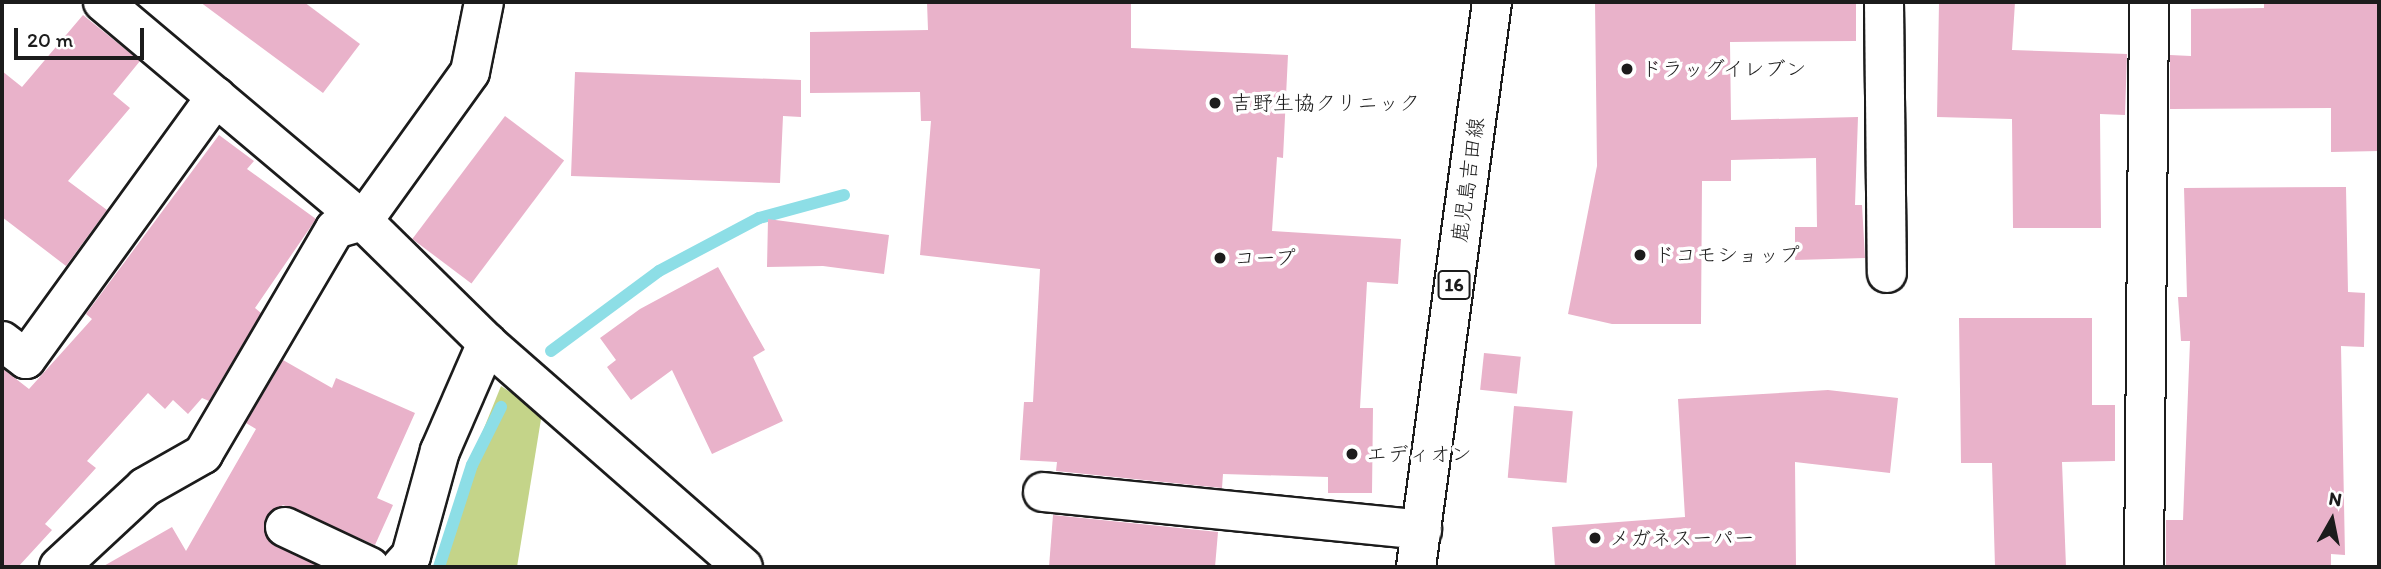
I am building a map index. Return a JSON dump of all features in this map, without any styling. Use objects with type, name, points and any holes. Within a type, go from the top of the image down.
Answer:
[{"type":"street","points":[[103,2],[363,221],[487,343],[743,567]]},
{"type":"street","points":[[59,567],[145,487],[203,454],[335,229],[363,221],[470,72],[484,2]]},
{"type":"street","name":"鹿児島吉田線","points":[[1416,567],[1492,2]]},
{"type":"street","points":[[1884,2],[1887,273]]},
{"type":"street","points":[[2144,567],[2149,2]]},
{"type":"street","points":[[2,341],[26,359],[216,97]]},
{"type":"street","points":[[401,567],[411,556],[440,451],[487,343]]},
{"type":"street","points":[[1043,492],[1422,530]]},
{"type":"street","points":[[285,527],[370,567]]},
{"type":"green space","points":[[501,386],[542,413],[517,567],[436,567],[457,495]]},
{"type":"building","points":[[200,2],[304,2],[360,44],[323,93]]},
{"type":"building","points":[[927,2],[1131,2],[1131,48],[1288,55],[1283,158],[1277,157],[1272,231],[1401,239],[1398,284],[1367,282],[1360,408],[1373,408],[1372,493],[1328,493],[1328,477],[1223,474],[1222,488],[1056,471],[1057,462],[1020,460],[1024,402],[1033,402],[1040,269],[920,255],[931,121],[921,121],[920,92],[810,93],[810,32],[928,30]]},
{"type":"building","points":[[1595,2],[1856,2],[1856,41],[1730,42],[1731,120],[1858,117],[1855,205],[1862,205],[1865,258],[1795,260],[1795,227],[1817,227],[1816,158],[1731,160],[1731,181],[1702,181],[1701,324],[1612,324],[1568,314],[1597,166]]},
{"type":"building","points":[[1939,2],[2015,2],[2012,50],[2127,54],[2125,115],[2100,114],[2101,228],[2013,228],[2012,119],[1937,117]]},
{"type":"building","points":[[2264,2],[2379,2],[2379,151],[2331,152],[2331,108],[2170,109],[2170,55],[2191,56],[2191,9],[2264,8]]},
{"type":"building","points":[[83,15],[140,61],[113,94],[130,108],[68,181],[107,210],[66,266],[2,217],[2,71],[22,87]]},
{"type":"building","points":[[575,72],[801,80],[801,117],[783,116],[780,183],[571,176]]},
{"type":"building","points":[[505,116],[564,161],[471,284],[412,239]]},
{"type":"building","points":[[219,135],[254,161],[247,169],[316,219],[255,308],[261,313],[209,401],[202,398],[188,414],[173,400],[165,409],[148,393],[87,461],[96,468],[45,524],[52,530],[18,567],[2,567],[2,368],[29,389],[92,319],[86,314]]},
{"type":"building","points":[[2346,187],[2348,292],[2365,293],[2364,347],[2341,346],[2345,555],[2331,554],[2331,567],[2166,567],[2166,520],[2183,520],[2190,341],[2181,341],[2178,297],[2187,297],[2184,188]]},
{"type":"building","points":[[768,219],[889,235],[884,274],[823,266],[767,267]]},
{"type":"building","points":[[718,267],[765,350],[753,357],[783,421],[712,454],[672,370],[631,400],[607,367],[616,360],[600,338],[640,309]]},
{"type":"building","points":[[1959,318],[2092,318],[2092,405],[2115,405],[2115,461],[2062,462],[2066,567],[1995,567],[1992,463],[1961,463]]},
{"type":"building","points":[[1484,353],[1521,357],[1517,394],[1480,390]]},
{"type":"building","points":[[283,360],[332,388],[336,378],[415,413],[377,498],[393,505],[375,545],[283,505],[265,518],[267,539],[319,567],[102,567],[172,527],[186,551],[256,429],[246,423]]},
{"type":"building","points":[[1828,390],[1898,398],[1890,473],[1795,462],[1796,567],[1555,567],[1552,527],[1685,517],[1678,399]]},
{"type":"building","points":[[1514,406],[1573,411],[1567,483],[1508,478]]},
{"type":"building","points":[[1053,515],[1218,532],[1215,567],[1049,567]]},
{"type":"waterway","points":[[551,351],[659,271],[759,218],[844,195]]},
{"type":"waterway","points":[[439,567],[472,465],[501,407]]},
{"type":"place","name":"ドラッグイレブン","points":[[1627,69]]},
{"type":"place","name":"吉野生協クリニック","points":[[1215,103]]},
{"type":"place","name":"ドコモショップ","points":[[1640,255]]},
{"type":"place","name":"コープ","points":[[1220,258]]},
{"type":"place","name":"エディオン","points":[[1352,454]]},
{"type":"place","name":"メガネスーパー","points":[[1595,538]]}]
